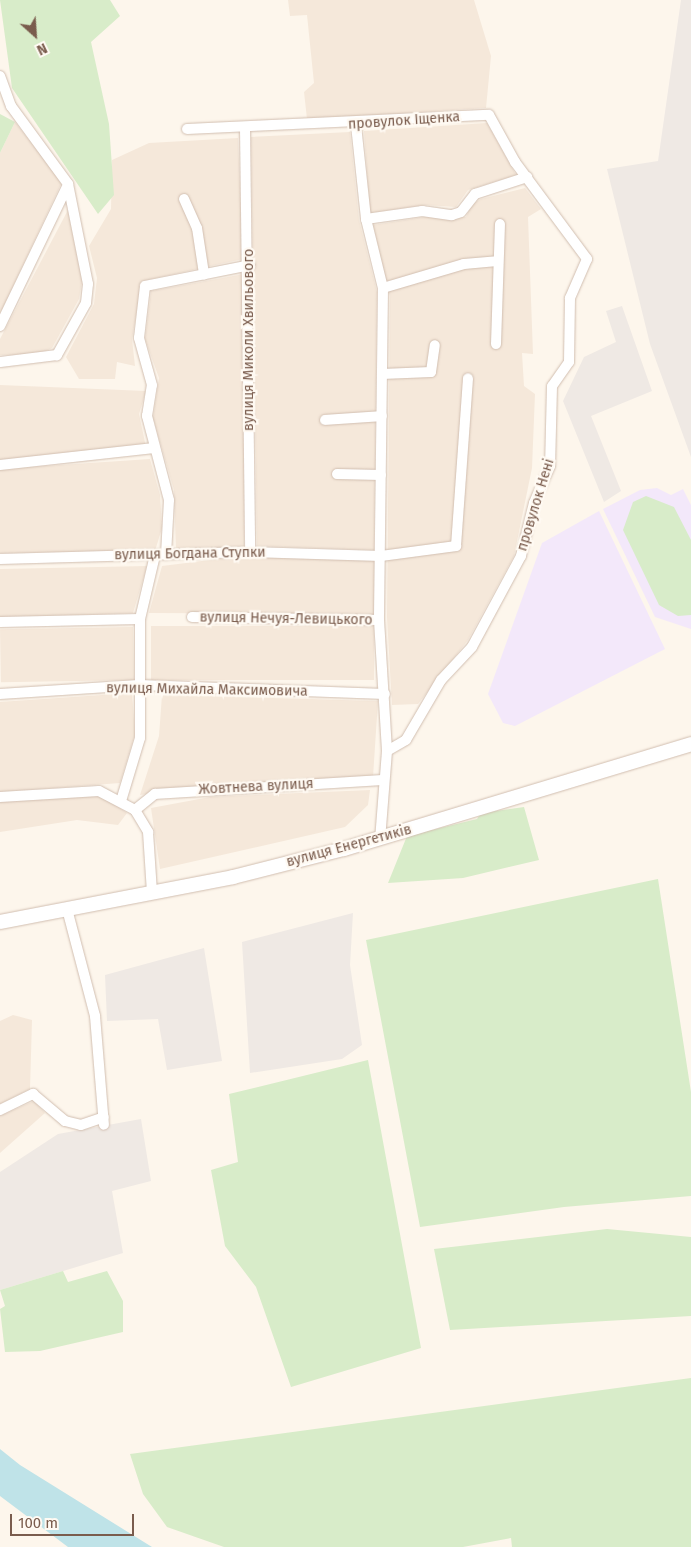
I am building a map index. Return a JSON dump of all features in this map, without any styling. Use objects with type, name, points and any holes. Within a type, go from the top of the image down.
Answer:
[{"type":"main road","name":"вулиця Енергетиків","points":[[0,922],[232,878],[380,839],[691,744]]},
{"type":"street","points":[[0,76],[11,106],[68,184],[88,284],[86,303],[57,355],[0,362]]},
{"type":"street","name":"провулок Іщенка","points":[[186,129],[356,125],[489,115],[527,177],[587,259]]},
{"type":"street","points":[[356,125],[366,219],[383,288],[379,620],[387,751],[382,780],[380,839]]},
{"type":"street","name":"вулиця Миколи Хвильового","points":[[245,128],[250,265],[250,552]]},
{"type":"street","points":[[366,219],[422,211],[452,215],[461,212],[475,194],[527,177]]},
{"type":"street","points":[[0,326],[68,184]]},
{"type":"street","points":[[184,199],[197,228],[204,274]]},
{"type":"street","points":[[496,344],[497,261],[500,224]]},
{"type":"street","name":"провулок Нені","points":[[387,751],[406,740],[442,680],[472,647],[521,556],[534,503],[550,466],[552,386],[569,362],[570,298],[587,259]]},
{"type":"street","points":[[383,288],[464,264],[497,261]]},
{"type":"street","points":[[166,555],[169,500],[147,416],[152,385],[139,338],[145,286],[250,265]]},
{"type":"street","points":[[382,374],[432,372],[435,345]]},
{"type":"street","name":"вулиця Богдана Ступки","points":[[0,559],[250,552],[381,556],[456,546],[468,378]]},
{"type":"street","points":[[325,420],[382,416]]},
{"type":"street","points":[[0,465],[154,448]]},
{"type":"street","points":[[337,474],[381,475]]},
{"type":"street","points":[[121,801],[140,738],[140,618],[155,555]]},
{"type":"street","name":"вулиця Нечуя-Левицького","points":[[192,617],[379,620]]},
{"type":"street","points":[[0,622],[140,618]]},
{"type":"street","name":"вулиця Михайла Максимовича","points":[[0,694],[139,686],[385,694]]},
{"type":"street","name":"Жовтнева вулиця","points":[[135,810],[155,794],[382,780]]},
{"type":"street","points":[[0,797],[75,790],[99,791],[121,801],[135,810],[148,832],[152,892]]},
{"type":"street","points":[[0,1110],[33,1094],[65,1121],[81,1124],[104,1121],[94,1016],[67,909]]},
{"type":"shaded area","points":[[288,0],[474,0],[491,56],[486,108],[307,119],[304,92],[314,83],[307,15],[290,16]]},
{"type":"shaded area","points":[[681,0],[691,0],[691,457],[650,344],[607,169],[658,161]]},
{"type":"shaded area","points":[[15,122],[62,182],[0,314],[0,153]]},
{"type":"shaded area","points":[[487,123],[516,175],[468,190],[456,207],[425,205],[370,213],[364,131]]},
{"type":"shaded area","points":[[350,132],[359,220],[377,292],[374,550],[257,546],[251,137]]},
{"type":"shaded area","points":[[238,138],[243,259],[142,281],[132,339],[135,366],[117,362],[115,379],[79,379],[66,357],[94,304],[97,278],[89,246],[111,209],[112,160],[149,143]]},
{"type":"shaded area","points":[[525,188],[541,209],[528,217],[533,354],[522,353],[524,386],[535,394],[532,468],[514,556],[468,640],[418,704],[392,705],[387,617],[390,296],[373,225],[424,217],[466,217],[472,204],[481,199]]},
{"type":"shaded area","points":[[68,210],[82,281],[79,299],[52,348],[40,354],[0,355],[0,339]]},
{"type":"shaded area","points":[[244,274],[244,546],[176,550],[174,490],[153,418],[159,378],[145,339],[151,291]]},
{"type":"shaded area","points":[[622,306],[652,391],[591,416],[621,491],[604,502],[563,401],[584,357],[616,342],[606,311]]},
{"type":"shaded area","points":[[0,385],[146,391],[139,414],[146,447],[0,460]]},
{"type":"shaded area","points":[[150,459],[160,495],[162,528],[155,551],[0,553],[0,469]]},
{"type":"shaded area","points":[[657,488],[671,495],[683,489],[691,505],[691,629],[655,617],[603,509],[640,490]]},
{"type":"shaded area","points":[[599,511],[665,649],[515,726],[503,723],[488,694],[542,543]]},
{"type":"shaded area","points":[[258,554],[379,558],[377,614],[149,613],[162,566]]},
{"type":"shaded area","points":[[147,566],[133,613],[0,618],[0,569]]},
{"type":"shaded area","points":[[151,626],[374,626],[374,680],[151,680]]},
{"type":"shaded area","points":[[133,627],[134,680],[1,682],[0,629]]},
{"type":"shaded area","points":[[132,693],[135,734],[120,783],[0,792],[0,702]]},
{"type":"shaded area","points":[[162,695],[378,701],[373,777],[207,785],[140,795],[159,736]]},
{"type":"shaded area","points":[[370,790],[368,805],[345,827],[160,869],[151,808],[210,797]]},
{"type":"shaded area","points":[[97,792],[127,813],[118,825],[77,820],[0,832],[0,799]]},
{"type":"shaded area","points":[[353,913],[350,965],[362,1045],[342,1059],[250,1073],[242,942]]},
{"type":"shaded area","points":[[204,948],[222,1061],[167,1070],[158,1019],[107,1021],[105,975]]},
{"type":"shaded area","points":[[13,1015],[32,1020],[30,1089],[0,1104],[0,1021]]},
{"type":"shaded area","points":[[34,1101],[45,1113],[0,1153],[0,1116]]},
{"type":"shaded area","points":[[141,1119],[151,1181],[112,1191],[123,1253],[0,1290],[0,1172],[58,1134]]},
{"type":"green space","points":[[0,0],[110,0],[120,16],[91,42],[109,124],[114,195],[98,214],[12,88]]},
{"type":"green space","points":[[0,114],[15,122],[0,153]]},
{"type":"green space","points":[[646,496],[674,507],[691,540],[691,615],[678,616],[659,605],[623,530],[633,502]]},
{"type":"green space","points":[[524,807],[539,860],[463,878],[388,883],[407,836],[477,819],[481,813]]},
{"type":"green space","points":[[658,879],[691,1092],[691,1196],[564,1207],[420,1227],[366,940]]},
{"type":"green space","points":[[368,1060],[421,1348],[291,1387],[256,1287],[225,1246],[211,1170],[238,1162],[229,1094]]},
{"type":"green space","points":[[607,1229],[691,1237],[691,1316],[450,1330],[434,1249]]},
{"type":"green space","points":[[63,1271],[68,1282],[107,1271],[123,1301],[123,1332],[40,1351],[5,1352],[0,1309],[5,1306],[0,1290]]},
{"type":"green space","points":[[691,1378],[691,1547],[512,1547],[511,1538],[463,1547],[224,1547],[167,1527],[143,1494],[130,1454]]},
{"type":"water","points":[[0,1449],[20,1465],[152,1547],[68,1547],[0,1496]]}]
